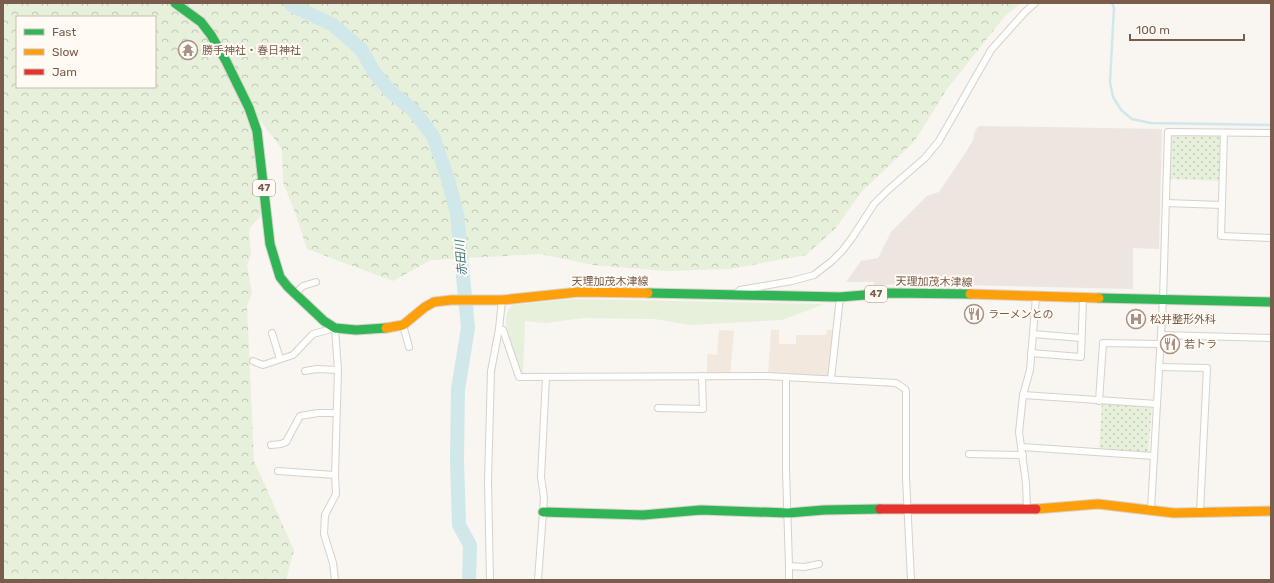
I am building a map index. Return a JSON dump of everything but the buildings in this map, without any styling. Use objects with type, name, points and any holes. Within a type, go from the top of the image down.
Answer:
[{"type":"main road","name":"47","points":[[175,3],[201,22],[211,35],[226,60],[249,108],[257,131],[270,244],[280,277],[295,294],[324,321],[335,328]]},
{"type":"main road","name":"天理加茂木津線","points":[[335,328],[356,330],[382,329],[403,325],[425,307],[434,302],[451,300],[502,300],[579,292],[840,297],[896,293],[1271,302]]},
{"type":"main road","points":[[544,512],[643,515],[701,510],[788,513],[824,510],[908,508],[1027,510],[1098,504],[1151,509],[1162,512],[1200,513],[1271,511]]},
{"type":"street","points":[[735,294],[740,290],[792,281],[814,275],[823,270],[842,251],[874,204],[925,158],[939,141],[992,50],[1025,12],[1035,3]]},
{"type":"street","points":[[1151,509],[1163,300],[1168,132],[1271,133]]},
{"type":"street","points":[[1224,132],[1221,236],[1271,238]]},
{"type":"street","points":[[1166,203],[1222,205]]},
{"type":"street","points":[[295,294],[303,286],[316,282]]},
{"type":"street","points":[[831,379],[840,297]]},
{"type":"street","points":[[1027,510],[1026,483],[1019,432],[1023,395],[1030,370],[1036,297]]},
{"type":"street","points":[[1031,353],[1081,357],[1083,298]]},
{"type":"street","points":[[490,580],[488,481],[491,371],[500,329],[502,300]]},
{"type":"street","points":[[403,325],[409,347]]},
{"type":"street","points":[[253,361],[262,366],[293,355],[313,334],[335,328],[338,370],[336,413],[336,494],[325,515],[324,534],[333,563],[335,580]]},
{"type":"street","points":[[500,329],[503,330],[519,377],[786,377],[896,383],[906,391],[906,478],[911,580]]},
{"type":"street","points":[[272,333],[280,359]]},
{"type":"street","points":[[1033,334],[1081,338]]},
{"type":"street","points":[[1161,335],[1271,338]]},
{"type":"street","points":[[1099,401],[1103,343],[1160,344]]},
{"type":"street","points":[[1159,367],[1207,368],[1200,513]]},
{"type":"street","points":[[305,371],[317,369],[338,370]]},
{"type":"street","points":[[658,408],[703,409],[702,376]]},
{"type":"street","points":[[538,580],[544,512],[541,477],[546,377]]},
{"type":"street","points":[[786,377],[786,471],[789,580]]},
{"type":"street","points":[[1023,395],[1157,404]]},
{"type":"street","points":[[271,445],[286,442],[300,416],[318,413],[336,413]]},
{"type":"street","points":[[1022,447],[1154,456]]},
{"type":"street","points":[[969,454],[1023,455]]},
{"type":"street","points":[[278,471],[335,475]]},
{"type":"street","points":[[789,566],[804,567],[819,564]]},
{"type":"shaded area","points":[[979,126],[1162,129],[1159,249],[1133,248],[1133,289],[918,284],[874,285],[874,282],[846,282],[861,261],[878,258],[891,232],[927,196],[939,192],[966,152],[973,140],[975,131]]},
{"type":"shaded area","points":[[719,330],[734,331],[730,374],[707,374],[707,354],[717,355]]},
{"type":"shaded area","points":[[771,330],[779,330],[779,344],[796,344],[796,335],[826,335],[827,330],[835,330],[829,376],[768,374]]},
{"type":"green space","points":[[3,3],[169,3],[213,41],[251,127],[258,170],[263,213],[249,229],[251,253],[247,266],[252,293],[247,306],[254,461],[294,550],[286,580],[3,580]]},
{"type":"green space","points":[[180,3],[1021,3],[1005,16],[947,89],[914,142],[862,191],[835,229],[806,255],[730,269],[665,271],[594,265],[540,254],[431,260],[393,281],[307,249],[283,182],[282,149],[252,110],[231,58],[214,31]]},
{"type":"green space","points":[[1173,135],[1220,136],[1219,181],[1170,179],[1171,138]]},
{"type":"green space","points":[[574,299],[824,304],[782,320],[690,325],[655,319],[584,318],[545,323],[525,321],[523,375],[520,373],[506,329],[508,312],[512,305]]},
{"type":"green space","points":[[1102,404],[1152,407],[1148,453],[1099,450]]},
{"type":"waterway","name":"赤田川","points":[[290,3],[293,6],[333,25],[361,49],[374,72],[390,91],[414,111],[433,136],[448,179],[457,214],[468,328],[458,389],[457,460],[459,525],[470,545],[469,580]]},
{"type":"waterway","points":[[1112,3],[1114,8],[1110,82],[1113,97],[1121,110],[1132,119],[1150,123],[1271,125]]},
{"type":"traffic: fast","points":[[175,3],[201,22],[211,35],[226,61],[249,108],[257,131],[270,244],[280,277],[288,287],[324,321],[335,328],[356,330],[386,328]]},
{"type":"traffic: fast","points":[[648,293],[840,297],[889,293],[970,294]]},
{"type":"traffic: fast","points":[[1099,298],[1271,302]]},
{"type":"traffic: fast","points":[[543,512],[643,515],[701,510],[788,513],[824,510],[880,509]]},
{"type":"traffic: slow","points":[[386,328],[403,325],[425,307],[434,302],[451,300],[502,300],[579,292],[648,293]]},
{"type":"traffic: slow","points":[[970,294],[1099,298]]},
{"type":"traffic: slow","points":[[1036,509],[1098,504],[1174,513],[1271,511]]},
{"type":"traffic: jam","points":[[880,509],[1036,509]]},
{"type":"place","name":"勝手神社・春日神社","points":[[188,50]]},
{"type":"place","name":"ラーメンとの","points":[[974,314]]},
{"type":"place","name":"松井整形外科","points":[[1136,319]]},
{"type":"place","name":"若トラ","points":[[1170,344]]}]
